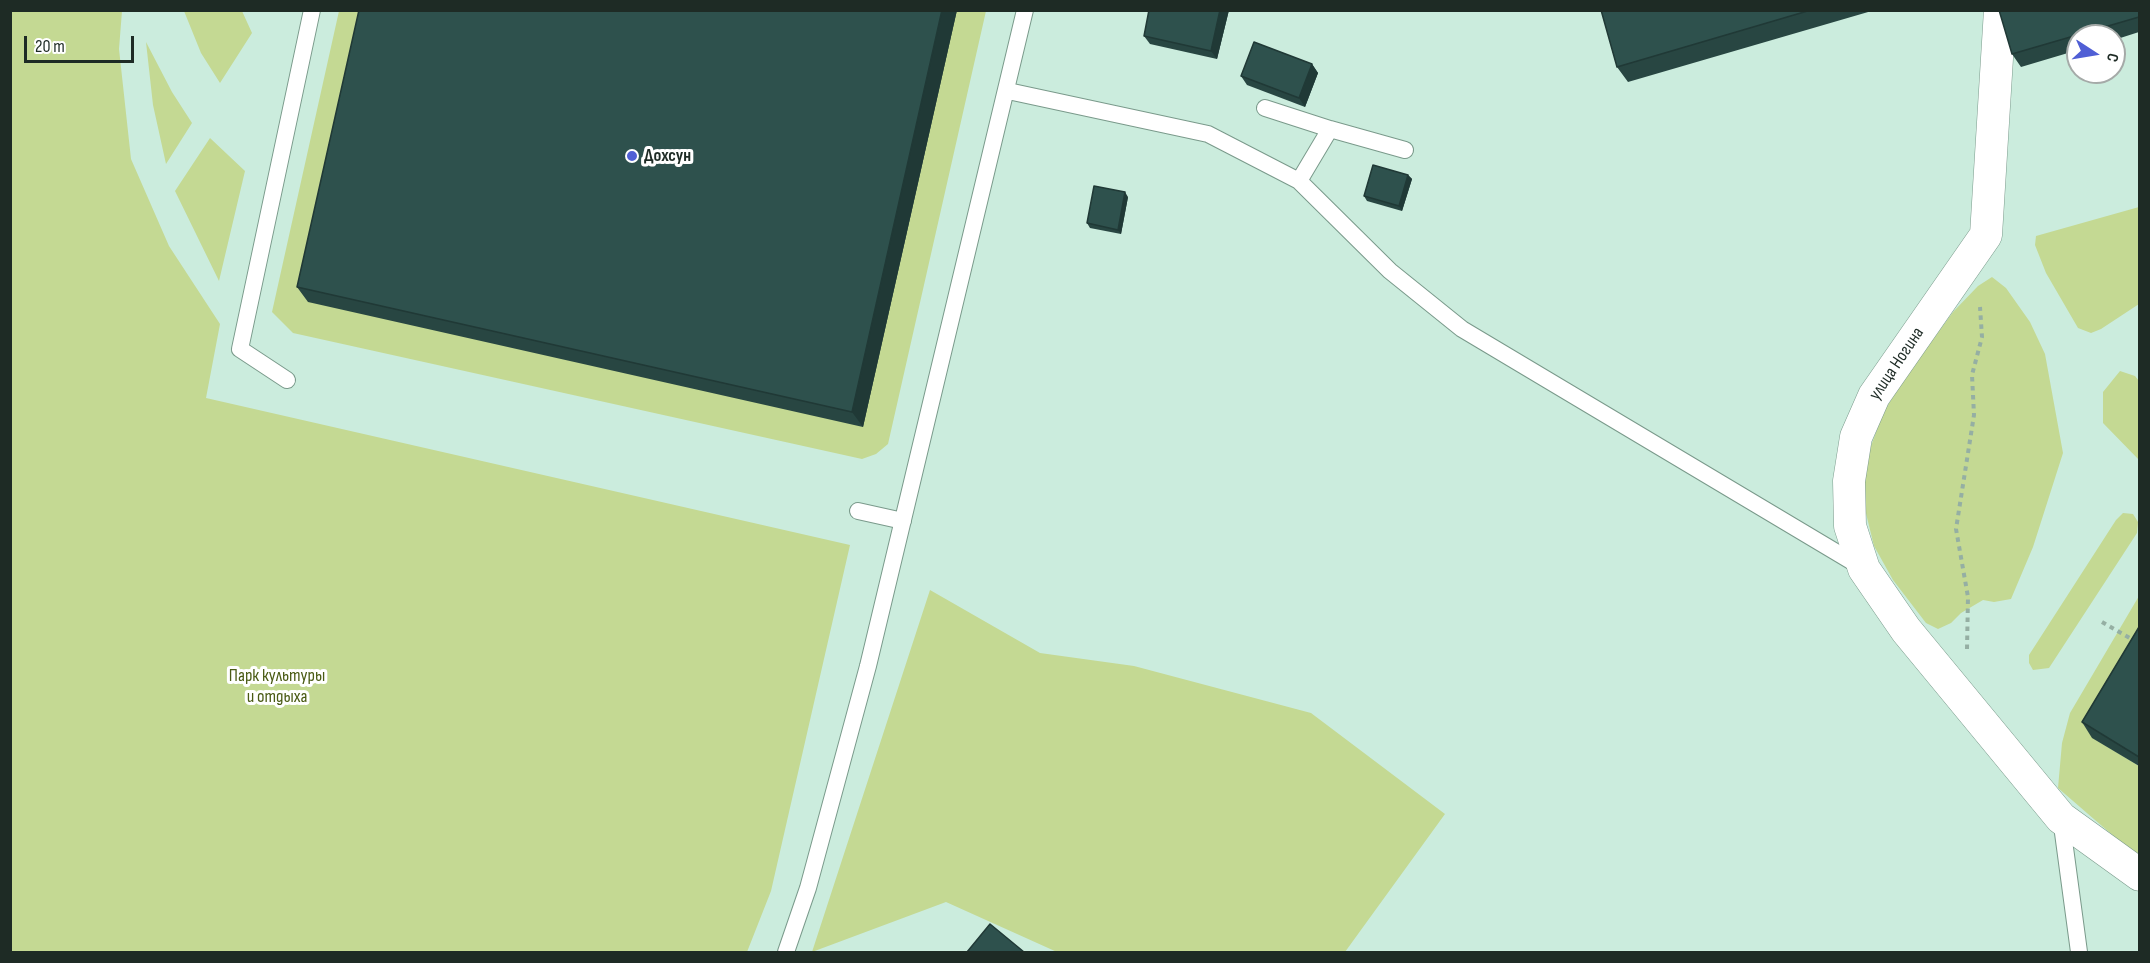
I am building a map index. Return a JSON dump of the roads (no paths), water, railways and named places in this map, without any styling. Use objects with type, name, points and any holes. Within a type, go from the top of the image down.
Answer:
[{"type":"street","name":"улица Ногина","points":[[2000,10],[1986,236],[1874,396],[1856,437],[1849,481],[1850,526],[1864,569],[1906,630],[2061,818],[2139,875]]},
{"type":"lane","points":[[287,380],[240,349],[312,10]]},
{"type":"lane","points":[[786,952],[807,888],[859,699],[1008,91],[1025,10]]},
{"type":"lane","points":[[1008,91],[1208,134],[1299,181],[1390,271],[1462,329],[1864,569]]},
{"type":"lane","points":[[1265,108],[1406,150]]},
{"type":"lane","points":[[1299,181],[1330,129]]},
{"type":"lane","points":[[858,511],[903,521]]},
{"type":"lane","points":[[2061,818],[2079,952]]},
{"type":"place","name":"Дохсун","points":[[632,156]]},
{"type":"park label","name":"Парк культуры и отдыха","points":[[277,686]]}]
